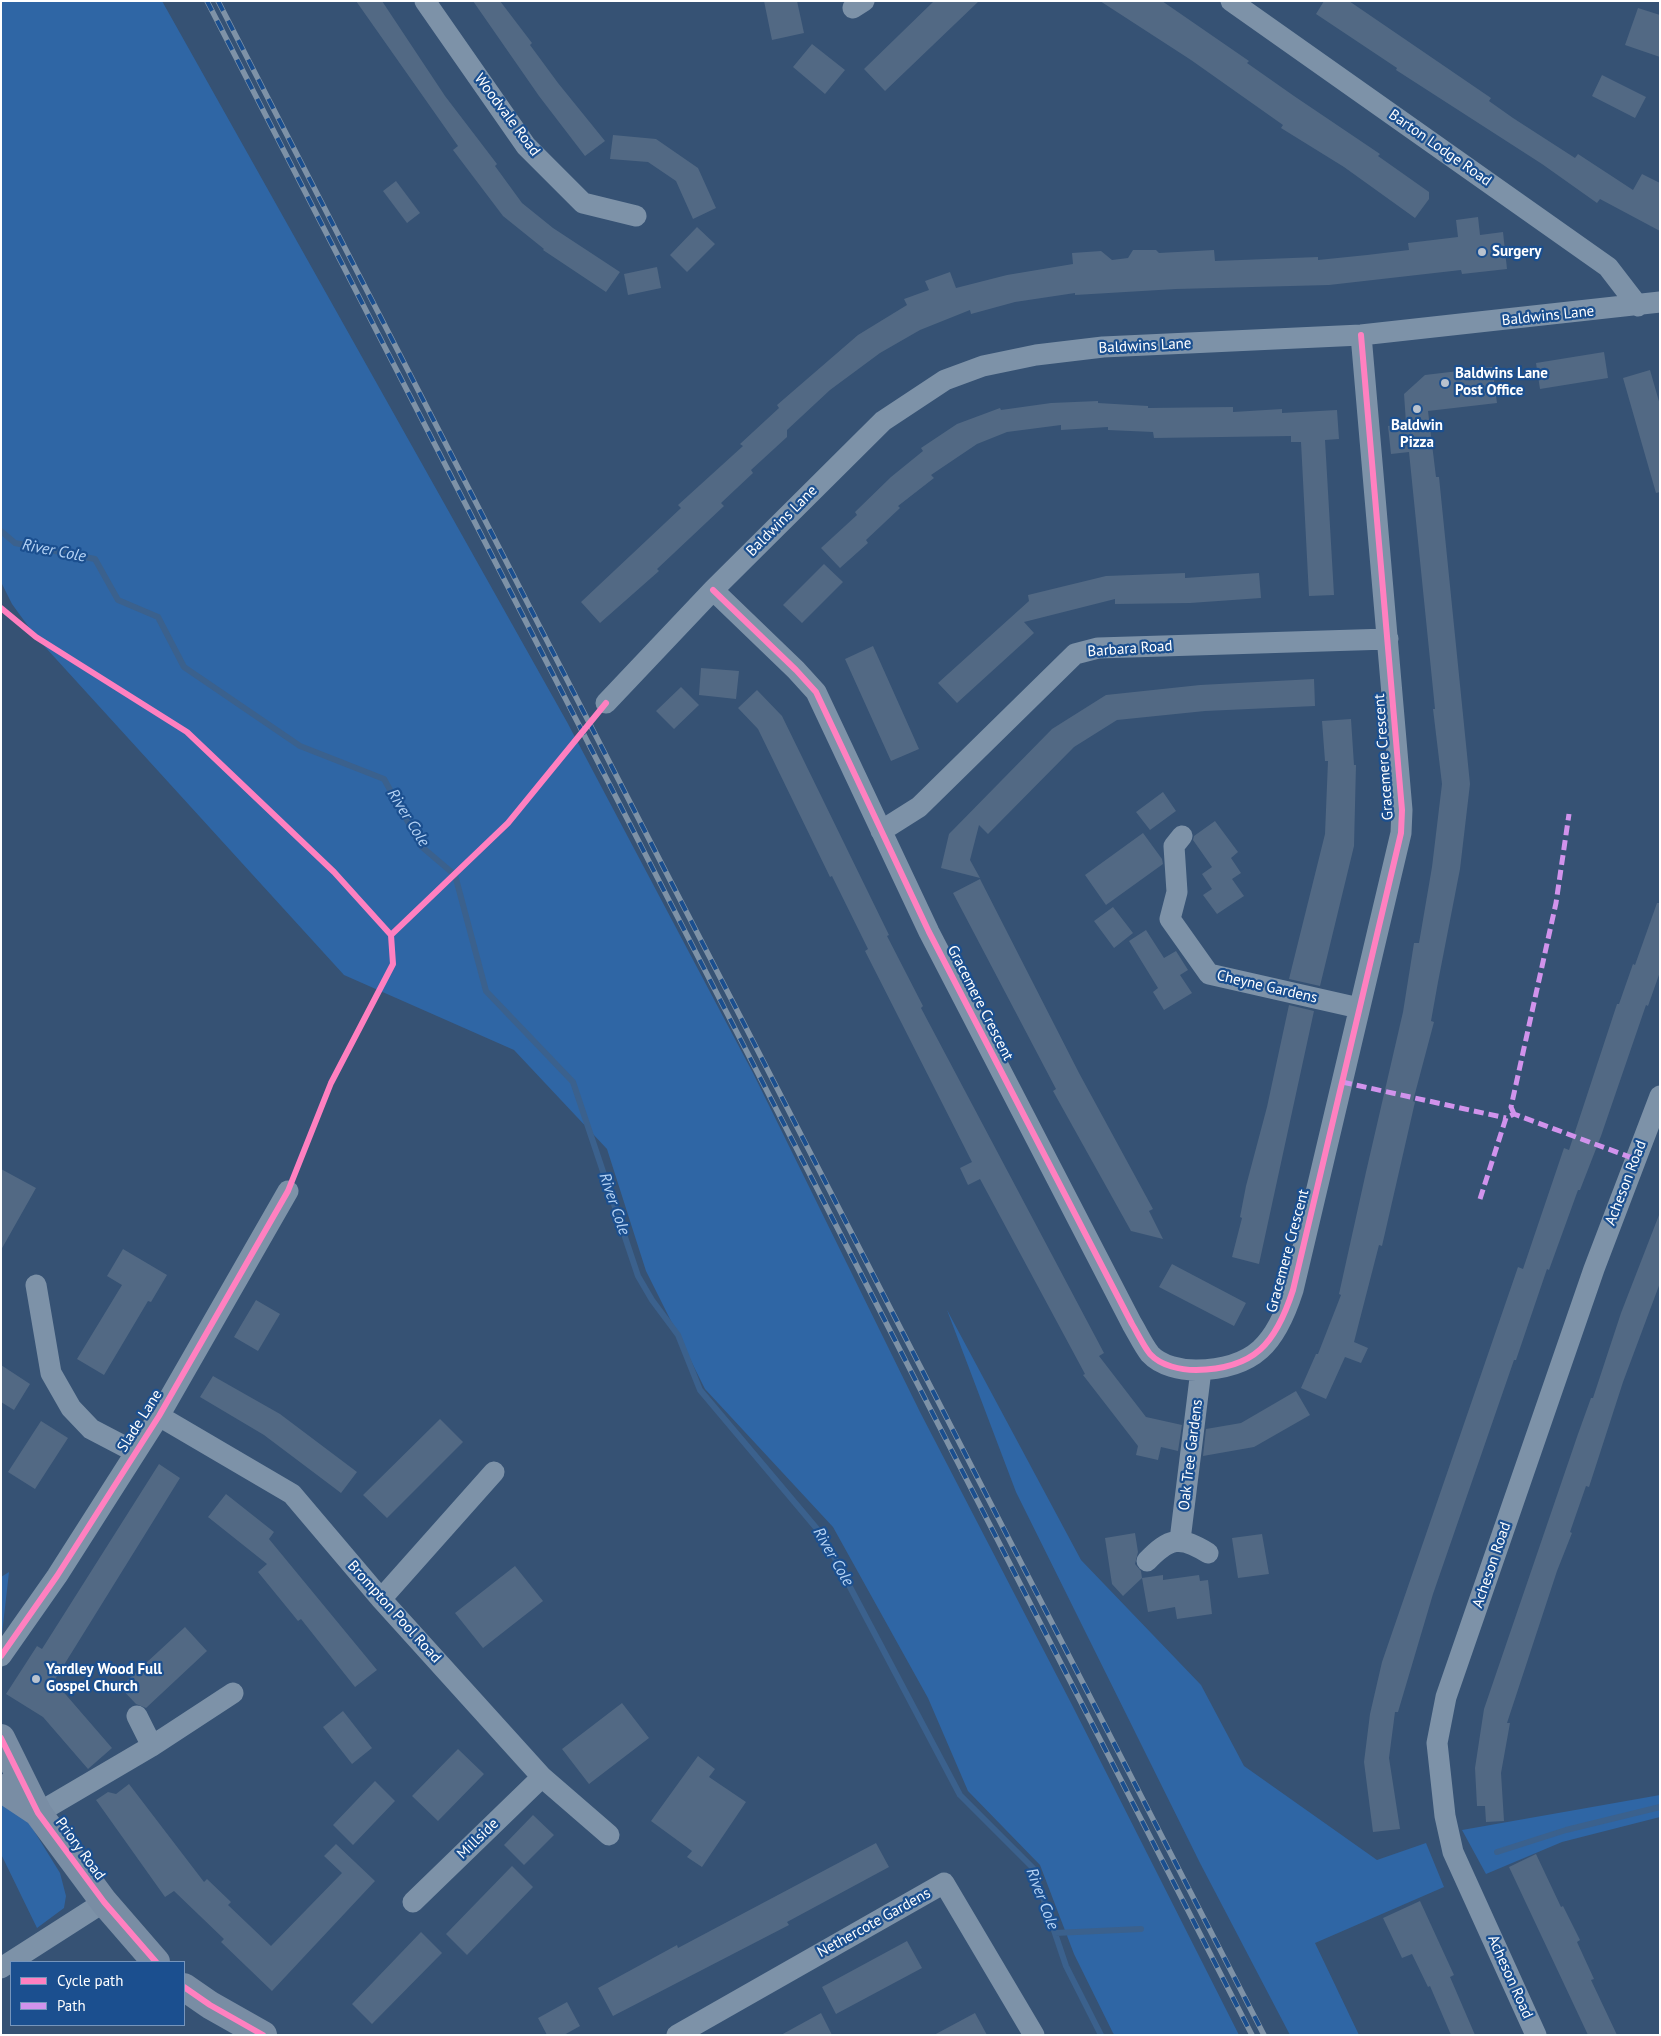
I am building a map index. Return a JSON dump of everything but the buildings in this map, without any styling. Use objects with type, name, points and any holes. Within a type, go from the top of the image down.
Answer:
[{"type":"street","name":"Woodvale Road","points":[[425,1],[526,146],[583,203],[636,216]]},
{"type":"street","name":"Barton Lodge Road","points":[[1231,1],[1608,267],[1638,306]]},
{"type":"street","name":"Baldwins Lane","points":[[606,703],[713,590],[883,421],[945,380],[983,366],[1036,355],[1103,347],[1361,335],[1638,306],[1660,302]]},
{"type":"street","name":"Gracemere Crescent","points":[[713,590],[796,670],[816,692],[929,932],[1132,1324],[1151,1354],[1166,1364],[1184,1370],[1230,1367],[1249,1359],[1262,1349],[1283,1320],[1293,1290],[1400,832],[1402,810],[1361,335]]},
{"type":"street","name":"Barbara Road","points":[[881,831],[918,807],[1075,654],[1098,648],[1388,639]]},
{"type":"street","name":"Cheyne Gardens","points":[[1182,836],[1174,846],[1177,892],[1170,919],[1209,974],[1359,1008]]},
{"type":"street","name":"Acheson Road","points":[[1536,2035],[1454,1852],[1445,1816],[1437,1742],[1446,1697],[1452,1679],[1594,1270],[1660,1096]]},
{"type":"street","name":"Slade Lane","points":[[1,1656],[57,1576],[159,1416],[288,1191]]},
{"type":"street","points":[[36,1285],[51,1373],[71,1408],[91,1429],[135,1452]]},
{"type":"street","name":"Oak Tree Gardens","points":[[1180,1540],[1202,1370]]},
{"type":"street","name":"Brompton Pool Road","points":[[159,1416],[229,1455],[292,1494],[381,1599],[542,1777],[609,1835]]},
{"type":"street","points":[[381,1599],[494,1472]]},
{"type":"street","points":[[1147,1561],[1162,1545],[1180,1540],[1194,1543],[1208,1552]]},
{"type":"street","points":[[38,1813],[152,1746],[233,1693]]},
{"type":"street","points":[[137,1716],[152,1746]]},
{"type":"street","name":"Priory Road","points":[[1,1738],[38,1813],[104,1902],[155,1961]]},
{"type":"street","name":"Millside","points":[[413,1902],[542,1777]]},
{"type":"street","name":"Priory Road","points":[[1,1788],[38,1813]]},
{"type":"street","name":"Nethercote Gardens","points":[[677,2035],[944,1883],[1034,2035]]},
{"type":"street","points":[[12,1961],[104,1902]]},
{"type":"street","points":[[185,1987],[210,2005],[263,2035]]},
{"type":"shaded area","points":[[1,1],[162,1],[567,722],[753,1073],[920,1412],[1071,1703],[1239,2035],[1115,2035],[1113,2033],[1074,1954],[1040,1865],[968,1791],[928,1698],[833,1527],[705,1389],[646,1271],[607,1149],[514,1050],[344,975],[36,637],[12,604],[1,582]]},
{"type":"shaded area","points":[[947,1310],[1081,1560],[1201,1685],[1244,1766],[1377,1860],[1426,1843],[1444,1887],[1315,1943],[1359,2035],[1290,2035],[1200,1863],[1016,1492]]},
{"type":"shaded area","points":[[9,1572],[2,1634],[1,1635],[1,1577]]},
{"type":"shaded area","points":[[1660,1795],[1660,1817],[1562,1842],[1486,1874],[1462,1830]]},
{"type":"shaded area","points":[[1,1799],[28,1821],[60,1873],[66,1896],[64,1908],[37,1928],[1,1854]]},
{"type":"waterway","name":"River Cole","points":[[1,531],[15,543],[95,559],[118,600],[158,617],[184,667],[300,746],[384,779],[422,847],[455,875],[486,991],[573,1082],[638,1276],[652,1300],[678,1335],[700,1390],[823,1536],[960,1795],[1033,1868],[1066,1966],[1101,2035]]},
{"type":"waterway","points":[[1497,1852],[1566,1830],[1660,1807]]},
{"type":"waterway","points":[[1055,1933],[1141,1929]]},
{"type":"railway","points":[[207,1],[1252,2035]]},
{"type":"railway","points":[[218,1],[1264,2035]]},
{"type":"marked path","points":[[1514,1114],[1511,1107],[1556,903],[1569,814]]},
{"type":"marked path","points":[[1342,1082],[1506,1118]]},
{"type":"marked path","points":[[1480,1199],[1506,1118],[1514,1114],[1635,1159]]},
{"type":"cycle path","points":[[713,590],[796,670],[816,692],[929,932],[1147,1351],[1160,1362],[1184,1369],[1196,1370],[1234,1365],[1260,1350],[1270,1338],[1279,1325],[1293,1290],[1401,833],[1402,810],[1361,335]]},
{"type":"cycle path","points":[[1,608],[36,637],[187,732],[334,872],[391,935],[393,964],[331,1083],[288,1191],[159,1416],[57,1576],[1,1656]]},
{"type":"cycle path","points":[[391,935],[508,823],[606,703]]},
{"type":"cycle path","points":[[1,1738],[38,1813],[104,1902],[155,1961]]},
{"type":"cycle path","points":[[185,1988],[210,2005],[263,2035]]},
{"type":"place","name":"Surgery","points":[[1482,252]]},
{"type":"place","name":"Baldwins Lane Post Office","points":[[1445,383]]},
{"type":"place","name":"Baldwin Pizza","points":[[1417,409]]},
{"type":"place","name":"Yardley Wood Full Gospel Church","points":[[36,1679]]}]
